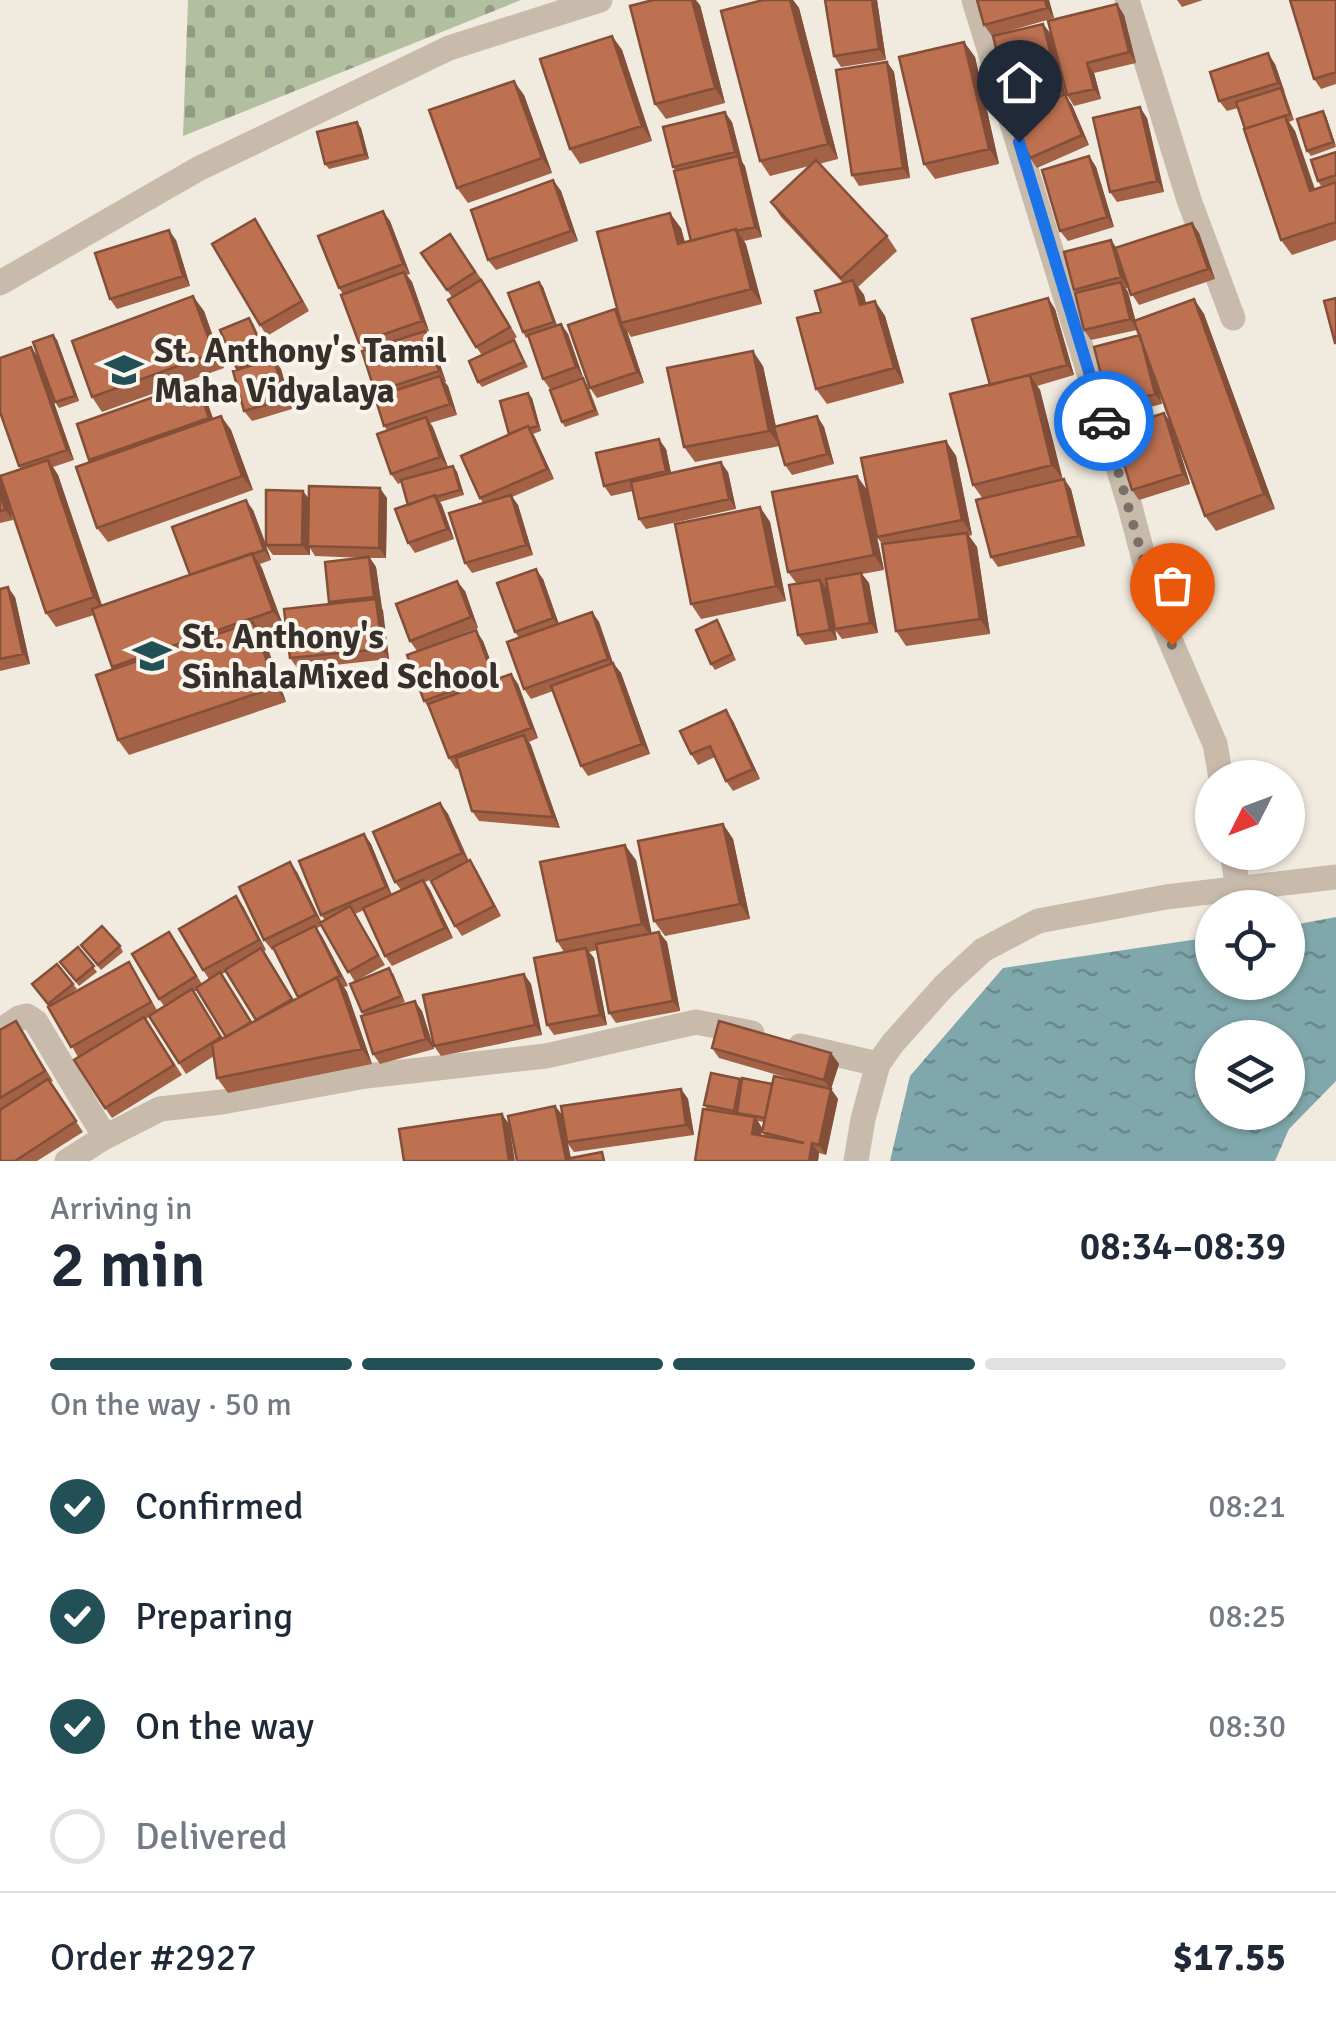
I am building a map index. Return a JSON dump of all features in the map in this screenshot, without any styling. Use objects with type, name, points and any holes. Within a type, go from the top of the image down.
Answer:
[{"type":"street","points":[[0,283],[198,169],[449,48],[600,0]]},
{"type":"street","points":[[974,0],[1129,503],[1158,612],[1216,744],[1218,760]]},
{"type":"street","points":[[1127,0],[1184,185],[1233,318]]},
{"type":"street","points":[[1235,870],[1238,889]]},
{"type":"street","points":[[856,1161],[862,1119],[878,1064],[944,986],[983,950],[1038,921],[1166,897],[1336,877]]},
{"type":"street","points":[[0,1031],[27,1016],[36,1022],[105,1137]]},
{"type":"street","points":[[67,1161],[160,1109],[366,1076],[546,1056],[696,1022],[878,1064]]},
{"type":"green space","points":[[188,0],[521,0],[183,136]]},
{"type":"water","points":[[1336,917],[1336,1081],[1305,1113],[1305,1020],[1195,1020],[1195,1130],[1289,1130],[1275,1161],[890,1161],[910,1076],[1003,968],[1195,940],[1195,1000],[1305,1000],[1305,923]]},
{"type":"building","points":[[653,0],[692,0],[715,88],[655,104],[630,6]]},
{"type":"building","points":[[763,0],[790,0],[828,144],[760,161],[721,11]]},
{"type":"building","points":[[825,0],[872,0],[879,49],[834,56]]},
{"type":"building","points":[[977,0],[1045,0],[1047,8],[984,25]]},
{"type":"building","points":[[1290,0],[1336,0],[1336,72],[1314,79]]},
{"type":"building","points":[[1117,4],[1129,52],[1087,63],[1094,89],[1067,95],[1048,21]]},
{"type":"building","points":[[1043,24],[1060,89],[1009,101],[993,36]]},
{"type":"building","points":[[612,36],[642,126],[570,149],[540,59]]},
{"type":"building","points":[[964,42],[989,149],[924,164],[899,57]]},
{"type":"building","points":[[1268,53],[1278,83],[1219,101],[1210,72]]},
{"type":"building","points":[[887,62],[903,168],[852,175],[836,70]]},
{"type":"building","points":[[514,81],[542,158],[457,188],[429,110]]},
{"type":"building","points":[[1281,88],[1290,114],[1245,129],[1236,102]]},
{"type":"building","points":[[1065,94],[1082,135],[1030,158],[1012,118]]},
{"type":"building","points":[[1140,107],[1157,181],[1110,192],[1093,118]]},
{"type":"building","points":[[1323,111],[1333,142],[1307,151],[1297,119]]},
{"type":"building","points":[[725,112],[735,152],[673,167],[663,127]]},
{"type":"building","points":[[1285,116],[1310,191],[1336,182],[1336,222],[1281,240],[1244,129]]},
{"type":"building","points":[[357,122],[365,154],[325,164],[317,132]]},
{"type":"building","points":[[1336,152],[1336,175],[1318,181],[1311,160]]},
{"type":"building","points":[[738,156],[755,227],[691,241],[674,171]]},
{"type":"building","points":[[1089,156],[1107,217],[1060,231],[1042,170]]},
{"type":"building","points":[[816,160],[887,236],[841,278],[771,202]]},
{"type":"building","points":[[553,180],[571,231],[488,260],[471,210]]},
{"type":"building","points":[[383,211],[403,264],[339,288],[318,236]]},
{"type":"building","points":[[670,213],[678,244],[736,229],[751,289],[621,323],[597,232]]},
{"type":"building","points":[[255,219],[302,301],[260,325],[212,244]]},
{"type":"building","points":[[1192,223],[1208,269],[1131,295],[1115,248]]},
{"type":"building","points":[[169,230],[183,276],[110,299],[95,253]]},
{"type":"building","points":[[450,234],[475,272],[447,290],[421,253]]},
{"type":"building","points":[[1111,240],[1121,277],[1074,290],[1064,252]]},
{"type":"building","points":[[404,272],[422,321],[359,343],[341,295]]},
{"type":"building","points":[[481,280],[510,327],[476,347],[448,300]]},
{"type":"building","points":[[853,280],[860,305],[875,301],[894,368],[816,389],[797,318],[821,312],[815,291]]},
{"type":"building","points":[[539,282],[554,322],[523,332],[508,293]]},
{"type":"building","points":[[1121,282],[1130,319],[1084,330],[1075,293]]},
{"type":"building","points":[[193,296],[214,353],[92,397],[72,341]]},
{"type":"building","points":[[1048,298],[1067,365],[990,385],[972,319]]},
{"type":"building","points":[[1336,298],[1336,343],[1335,343],[1324,301]]},
{"type":"building","points":[[1194,299],[1264,494],[1205,516],[1134,321]]},
{"type":"building","points":[[615,309],[637,372],[590,388],[568,325]]},
{"type":"building","points":[[249,318],[266,356],[237,369],[220,330]]},
{"type":"building","points":[[561,324],[576,367],[543,379],[528,335]]},
{"type":"building","points":[[425,331],[439,371],[375,392],[362,351]]},
{"type":"building","points":[[53,335],[75,396],[55,402],[33,342]]},
{"type":"building","points":[[1140,335],[1155,394],[1109,406],[1094,347]]},
{"type":"building","points":[[514,340],[524,362],[478,382],[469,361]]},
{"type":"building","points":[[31,347],[67,450],[19,466],[0,412],[0,358]]},
{"type":"building","points":[[753,351],[769,431],[684,447],[667,368]]},
{"type":"building","points":[[274,359],[285,399],[244,411],[233,371]]},
{"type":"building","points":[[1030,375],[1052,465],[973,485],[950,394]]},
{"type":"building","points":[[440,376],[450,404],[384,426],[375,397]]},
{"type":"building","points":[[583,378],[595,410],[562,422],[550,390]]},
{"type":"building","points":[[196,382],[209,418],[89,460],[77,424]]},
{"type":"building","points":[[528,393],[538,426],[509,434],[500,401]]},
{"type":"building","points":[[1164,413],[1183,474],[1132,490],[1113,429]]},
{"type":"building","points":[[221,416],[242,476],[97,528],[76,467]]},
{"type":"building","points":[[817,416],[827,454],[785,465],[774,427]]},
{"type":"building","points":[[426,417],[440,457],[391,474],[377,434]]},
{"type":"building","points":[[528,426],[547,469],[480,498],[461,456]]},
{"type":"building","points":[[659,439],[666,471],[604,486],[596,453]]},
{"type":"building","points":[[946,441],[962,520],[877,537],[861,458]]},
{"type":"building","points":[[48,460],[94,597],[46,613],[0,476]]},
{"type":"building","points":[[721,462],[729,499],[639,519],[631,482]]},
{"type":"building","points":[[453,466],[460,490],[408,505],[401,480]]},
{"type":"building","points":[[857,476],[874,555],[788,572],[772,492]]},
{"type":"building","points":[[1064,479],[1078,536],[991,557],[976,500]]},
{"type":"building","points":[[309,486],[380,488],[379,548],[308,546]]},
{"type":"building","points":[[266,490],[303,491],[302,545],[266,545]]},
{"type":"building","points":[[435,495],[447,529],[408,543],[395,509]]},
{"type":"building","points":[[511,495],[526,545],[465,563],[449,513]]},
{"type":"building","points":[[246,500],[264,550],[190,575],[172,527]]},
{"type":"building","points":[[760,507],[776,586],[691,604],[675,524]]},
{"type":"building","points":[[967,533],[980,619],[896,631],[882,544]]},
{"type":"building","points":[[252,553],[273,611],[112,667],[92,609]]},
{"type":"building","points":[[369,557],[374,597],[329,602],[325,562]]},
{"type":"building","points":[[536,569],[553,618],[515,632],[497,583]]},
{"type":"building","points":[[861,573],[870,623],[835,629],[826,579]]},
{"type":"building","points":[[820,580],[830,630],[798,635],[789,585]]},
{"type":"building","points":[[457,581],[471,617],[410,641],[396,604]]},
{"type":"building","points":[[8,587],[23,654],[0,659],[0,589]]},
{"type":"building","points":[[376,599],[382,649],[290,658],[284,609]]},
{"type":"building","points":[[592,612],[608,659],[524,689],[507,642]]},
{"type":"building","points":[[717,620],[732,654],[711,664],[696,630]]},
{"type":"building","points":[[253,622],[276,687],[118,740],[96,675]]},
{"type":"building","points":[[476,630],[493,676],[424,701],[407,655]]},
{"type":"building","points":[[613,663],[642,744],[581,766],[551,686]]},
{"type":"building","points":[[511,674],[531,728],[449,758],[428,704]]},
{"type":"building","points":[[726,710],[753,769],[726,781],[710,746],[691,754],[680,731]]},
{"type":"building","points":[[524,735],[553,817],[472,811],[456,758]]},
{"type":"building","points":[[440,803],[462,853],[395,882],[373,832]]},
{"type":"building","points":[[723,824],[740,904],[654,921],[638,841]]},
{"type":"building","points":[[364,834],[386,887],[321,915],[299,861]]},
{"type":"building","points":[[625,845],[642,924],[557,941],[540,862]]},
{"type":"building","points":[[470,860],[494,906],[455,926],[431,881]]},
{"type":"building","points":[[290,862],[316,915],[264,940],[239,887]]},
{"type":"building","points":[[423,880],[445,928],[385,956],[363,908]]},
{"type":"building","points":[[236,896],[259,940],[203,970],[179,929]]},
{"type":"building","points":[[350,906],[378,955],[348,972],[320,923]]},
{"type":"building","points":[[102,926],[120,946],[98,965],[81,945]]},
{"type":"building","points":[[315,926],[340,976],[298,997],[273,947]]},
{"type":"building","points":[[169,932],[196,976],[159,999],[132,954]]},
{"type":"building","points":[[659,932],[673,1001],[609,1013],[596,944]]},
{"type":"building","points":[[78,947],[94,966],[76,981],[60,962]]},
{"type":"building","points":[[261,948],[292,999],[256,1020],[225,970]]},
{"type":"building","points":[[586,948],[600,1015],[547,1025],[534,958]]},
{"type":"building","points":[[129,962],[151,1002],[71,1047],[48,1007]]},
{"type":"building","points":[[57,964],[73,984],[48,1004],[32,984]]},
{"type":"building","points":[[389,968],[401,996],[362,1012],[350,984]]},
{"type":"building","points":[[220,972],[251,1022],[226,1037],[196,988]]},
{"type":"building","points":[[524,974],[535,1025],[434,1046],[423,995]]},
{"type":"building","points":[[337,977],[362,1049],[217,1078],[212,1044]]},
{"type":"building","points":[[192,989],[221,1037],[179,1063],[149,1016]]},
{"type":"building","points":[[415,1001],[426,1039],[373,1054],[361,1016]]},
{"type":"building","points":[[144,1017],[174,1065],[105,1108],[74,1060]]},
{"type":"building","points":[[16,1021],[45,1071],[0,1098],[0,1030]]},
{"type":"building","points":[[719,1021],[831,1053],[824,1080],[712,1048]]},
{"type":"building","points":[[711,1073],[740,1079],[734,1111],[704,1105]]},
{"type":"building","points":[[774,1076],[831,1089],[819,1145],[812,1143],[809,1161],[695,1161],[703,1109],[755,1117],[752,1134],[804,1143],[762,1132]]},
{"type":"building","points":[[742,1078],[772,1084],[765,1118],[737,1113]]},
{"type":"building","points":[[48,1079],[76,1121],[15,1161],[0,1161],[0,1110]]},
{"type":"building","points":[[681,1089],[686,1125],[567,1142],[561,1106]]},
{"type":"building","points":[[555,1106],[566,1159],[602,1152],[604,1161],[517,1161],[508,1116]]},
{"type":"building","points":[[502,1114],[509,1161],[404,1161],[399,1129]]},
{"type":"way so far","points":[[1104,421],[1158,612],[1172,645]]},
{"type":"place","name":"St. Anthony's Tamil Maha Vidyalaya","points":[[124,370]]},
{"type":"place","name":"St. Anthony's SinhalaMixed School","points":[[152,656]]},
{"type":"route","points":[[1019,142],[1104,421]]}]
